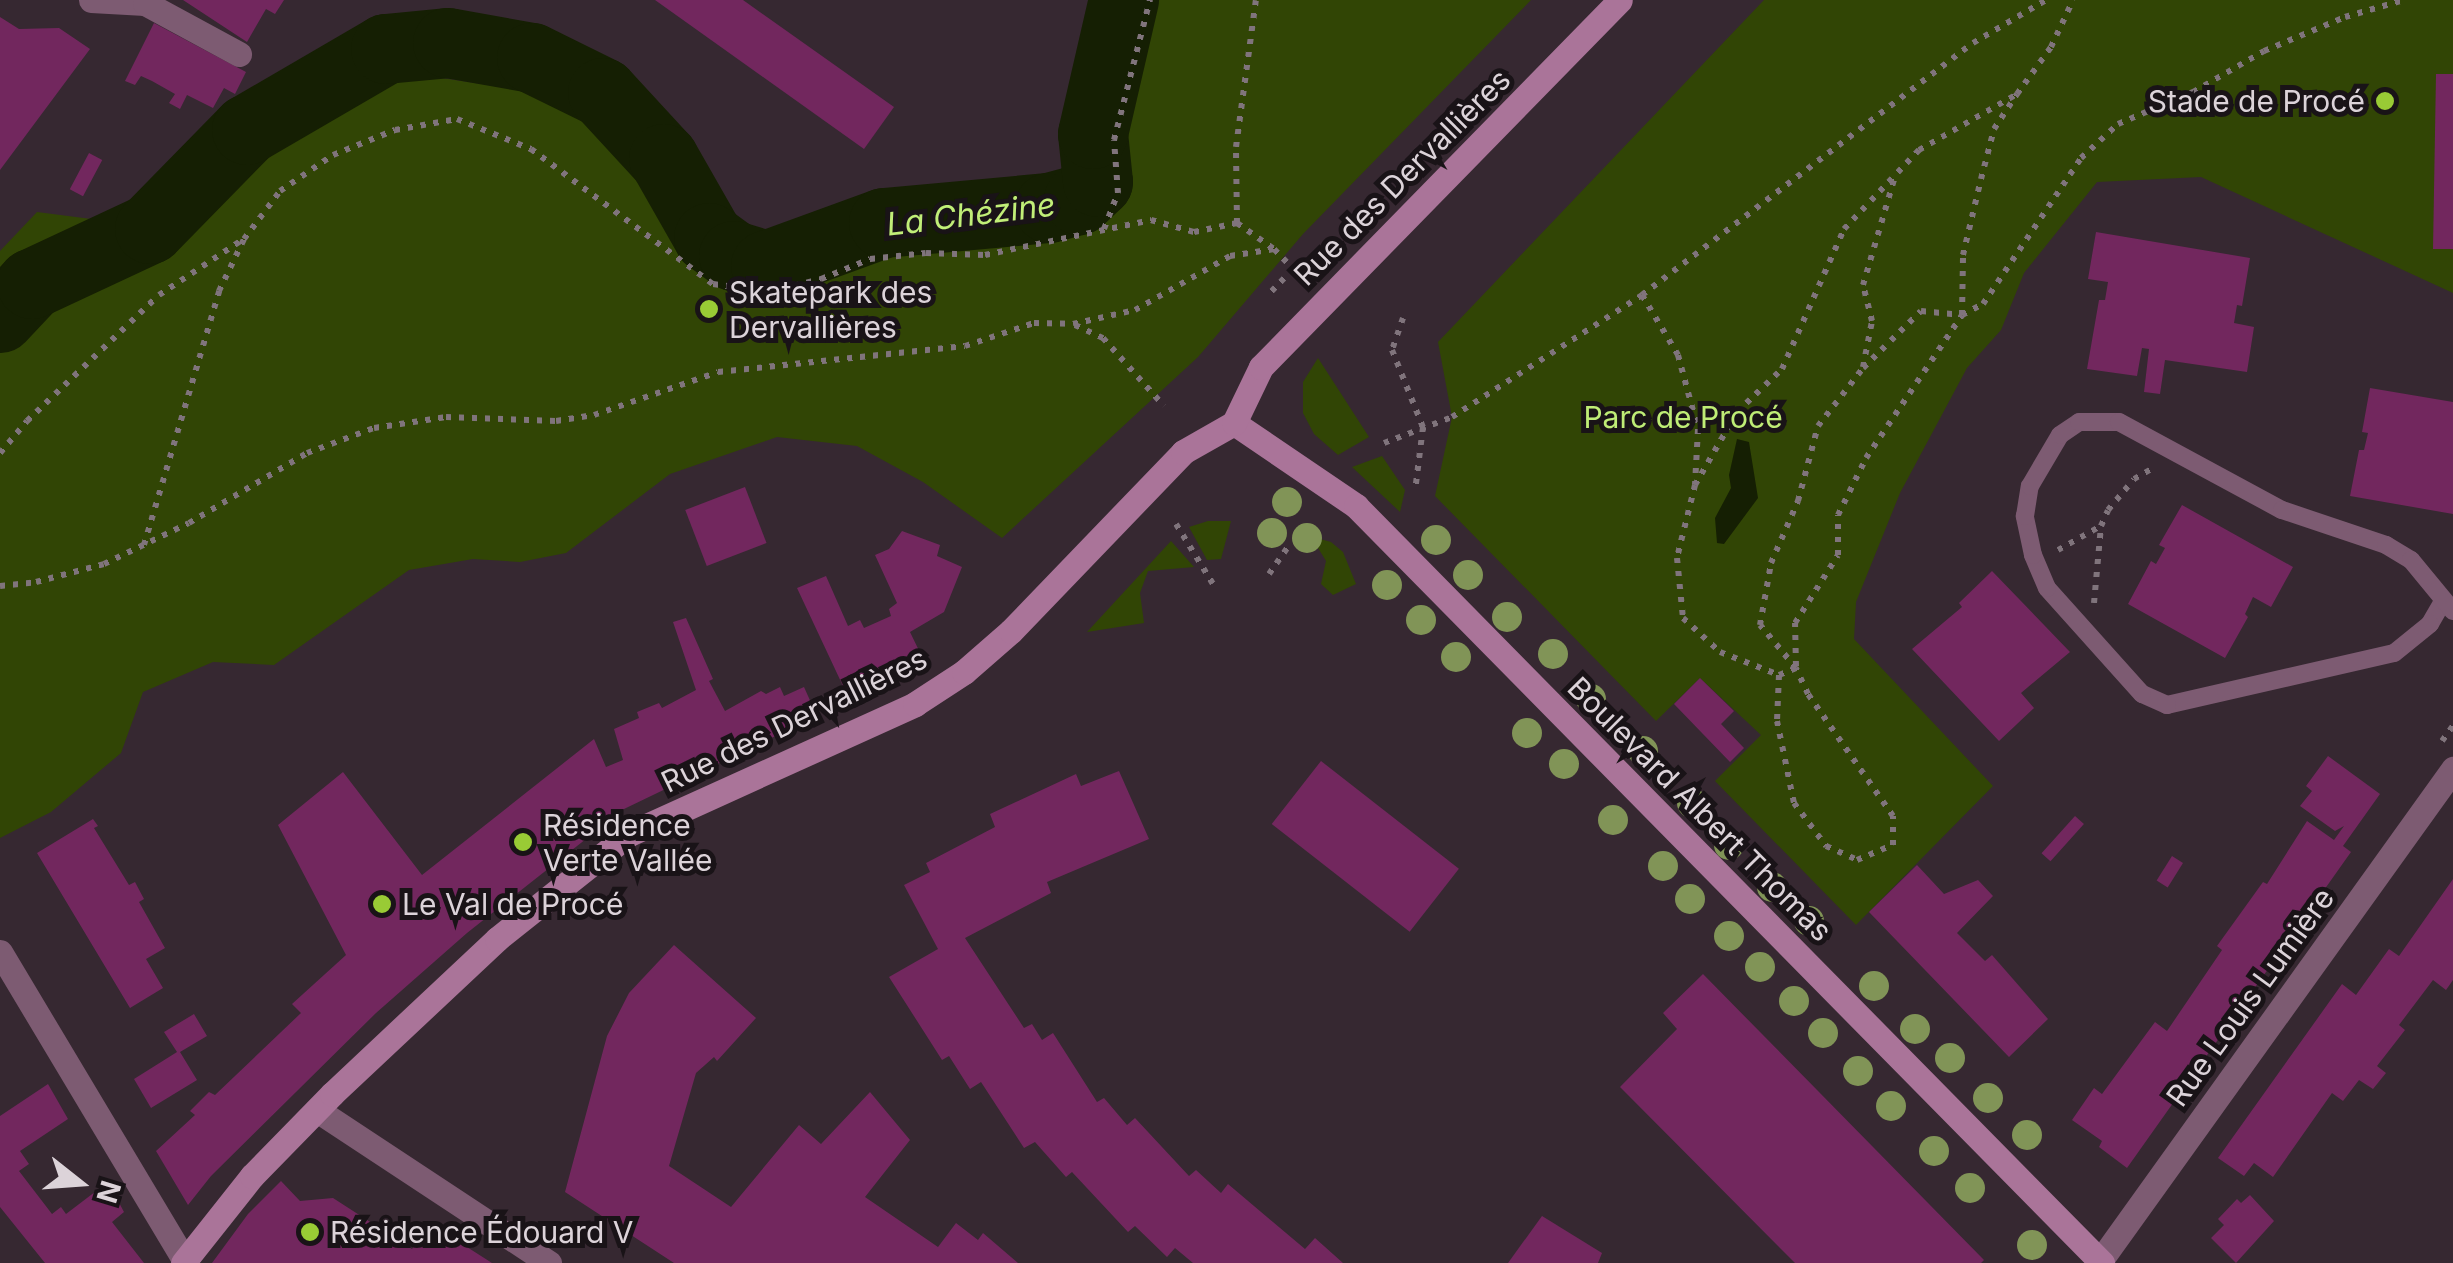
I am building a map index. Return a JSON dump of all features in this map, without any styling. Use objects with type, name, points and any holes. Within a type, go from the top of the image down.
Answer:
[{"type":"main road","name":"Rue des Dervallières","points":[[184,1262],[242,1187],[317,1110],[498,940],[629,834],[915,704],[964,672],[1011,631],[1183,452],[1234,423],[1261,368],[1620,0]]},
{"type":"main road","name":"Boulevard Albert Thomas","points":[[1234,423],[1356,506],[2101,1262]]},
{"type":"street","points":[[91,0],[145,2],[238,54]]},
{"type":"street","name":"Rue Louis Lumière","points":[[2101,1262],[2453,770]]},
{"type":"street","points":[[0,952],[184,1262]]},
{"type":"street","points":[[317,1110],[548,1263]]},
{"type":"lane","points":[[2079,422],[2119,422],[2282,510],[2386,544],[2411,560],[2432,581],[2448,607],[2394,652],[2168,705],[2142,694],[2047,588],[2033,555],[2025,516],[2030,486],[2060,435],[2079,422]]},
{"type":"path","points":[[1103,230],[1118,193],[1114,140],[1150,0]]},
{"type":"path","points":[[1238,223],[1236,147],[1256,0]]},
{"type":"path","points":[[1384,443],[1452,417],[1642,295],[1973,44],[2046,0]]},
{"type":"path","points":[[1962,315],[1963,255],[1994,129],[2051,47],[2074,0]]},
{"type":"path","points":[[1796,668],[1795,623],[1838,555],[1838,515],[1866,458],[1962,315],[1982,304],[2081,158],[2118,124],[2192,92],[2264,51],[2345,17],[2404,0]]},
{"type":"path","points":[[1695,485],[1737,412],[1782,370],[1844,229],[1920,150],[2017,94]]},
{"type":"path","points":[[144,545],[219,291],[244,239],[280,191],[333,155],[395,130],[457,120],[531,149],[712,284],[769,292],[821,279],[870,259],[926,252],[985,255],[1151,220],[1194,232],[1238,223],[1274,249],[1293,269],[1268,295]]},
{"type":"path","points":[[1863,368],[1872,322],[1863,285],[1895,175]]},
{"type":"path","points":[[0,453],[26,422],[159,295],[244,239]]},
{"type":"path","points":[[0,586],[75,572],[144,545],[307,453],[374,428],[446,417],[556,421],[594,415],[718,372],[964,346],[1034,324],[1074,324],[1135,310],[1230,256],[1274,249]]},
{"type":"path","points":[[1642,295],[1678,354],[1698,429],[1695,485],[1677,558],[1683,618],[1720,652],[1780,675],[1796,668]]},
{"type":"path","points":[[1780,675],[1778,721],[1794,803],[1826,846],[1857,860],[1893,846],[1893,816],[1808,694],[1796,668],[1760,625],[1771,562],[1798,500],[1818,426],[1863,368],[1922,312],[1962,315]]},
{"type":"path","points":[[1403,318],[1392,350],[1423,428],[1415,491]]},
{"type":"path","points":[[1074,324],[1104,338],[1164,406]]},
{"type":"path","points":[[2094,604],[2100,526],[2108,510],[2134,478],[2168,463]]},
{"type":"path","points":[[1176,524],[1213,584]]},
{"type":"path","points":[[2054,553],[2100,526]]},
{"type":"path","points":[[1269,574],[1287,548]]},
{"type":"green space","points":[[1139,0],[1531,0],[1303,234],[1198,357],[1002,538],[923,482],[857,446],[777,437],[670,474],[566,553],[520,562],[473,559],[409,570],[274,665],[213,662],[143,692],[121,753],[51,812],[0,838],[0,251],[37,212],[138,225],[196,199],[252,149],[368,67],[581,99],[682,226],[731,271],[782,270],[887,236],[1073,220],[1112,204],[1104,134]]},
{"type":"green space","name":"Parc de Procé","points":[[1764,0],[2453,0],[2453,293],[2201,177],[2097,182],[2024,273],[2001,330],[1967,368],[1900,493],[1856,602],[1854,639],[1993,786],[1856,925],[1715,781],[1761,735],[1700,678],[1656,721],[1435,496],[1452,417],[1438,342]]},
{"type":"green space","points":[[1318,358],[1369,437],[1338,455],[1314,434],[1303,413],[1303,382]]},
{"type":"green space","points":[[1382,456],[1405,490],[1400,512],[1352,467]]},
{"type":"green space","points":[[1208,521],[1231,521],[1221,559],[1207,560],[1189,527]]},
{"type":"green space","points":[[1302,534],[1331,542],[1343,552],[1356,584],[1333,595],[1321,584],[1326,561],[1318,548],[1295,545]]},
{"type":"green space","points":[[1171,541],[1194,567],[1148,571],[1140,593],[1144,623],[1087,632]]},
{"type":"shaded area","points":[[1737,439],[1749,442],[1758,498],[1724,544],[1717,543],[1715,518],[1731,488],[1729,475]]},
{"type":"building","points":[[183,0],[284,0],[275,14],[266,9],[247,42]]},
{"type":"building","points":[[655,0],[743,0],[894,107],[864,149]]},
{"type":"building","points":[[0,17],[19,29],[59,28],[90,49],[0,170]]},
{"type":"building","points":[[154,23],[246,72],[235,94],[224,88],[213,108],[187,95],[180,109],[169,103],[175,94],[152,81],[141,76],[135,85],[125,81]]},
{"type":"building","points":[[2436,74],[2453,74],[2453,249],[2433,249]]},
{"type":"building","points":[[89,153],[102,160],[83,196],[70,189]]},
{"type":"building","points":[[2096,232],[2250,258],[2242,306],[2237,305],[2234,323],[2254,327],[2247,372],[2165,360],[2160,394],[2144,392],[2149,349],[2142,348],[2137,376],[2087,369],[2099,300],[2105,300],[2108,282],[2088,279]]},
{"type":"building","points":[[2370,388],[2453,402],[2453,514],[2350,496],[2359,450],[2364,450],[2368,433],[2362,432]]},
{"type":"building","points":[[745,487],[767,543],[707,566],[685,510]]},
{"type":"building","points":[[2182,505],[2293,567],[2271,607],[2253,597],[2245,614],[2248,617],[2225,658],[2128,604],[2151,561],[2156,564],[2165,548],[2159,545]]},
{"type":"building","points":[[902,531],[940,545],[937,556],[962,567],[944,612],[910,632],[926,665],[850,701],[797,588],[826,576],[848,626],[860,620],[864,628],[891,616],[889,609],[897,603],[875,555],[889,549]]},
{"type":"building","points":[[1992,571],[2070,652],[2021,693],[2034,708],[1999,741],[1912,649],[1962,607],[1959,603]]},
{"type":"building","points":[[686,618],[713,679],[709,681],[725,711],[761,691],[766,694],[780,687],[784,696],[804,687],[817,716],[624,809],[467,933],[376,1013],[211,1176],[188,1205],[156,1151],[195,1115],[190,1111],[209,1092],[215,1095],[301,1013],[292,1004],[346,955],[278,825],[343,772],[422,875],[594,739],[606,767],[623,760],[614,729],[639,718],[637,712],[659,703],[662,708],[696,690],[673,622]]},
{"type":"building","points":[[1700,678],[1734,711],[1721,724],[1744,748],[1730,762],[1674,704]]},
{"type":"building","points":[[2328,756],[2380,794],[2343,846],[2351,852],[2127,1168],[2099,1147],[2102,1141],[2072,1120],[2094,1088],[2102,1094],[2155,1022],[2167,1031],[2222,950],[2217,946],[2263,882],[2267,884],[2307,821],[2334,840],[2344,826],[2335,831],[2300,806],[2312,791],[2306,786]]},
{"type":"building","points":[[1321,761],[1459,869],[1410,932],[1272,824]]},
{"type":"building","points":[[1119,771],[1149,839],[1047,882],[1051,893],[965,938],[1024,1028],[1032,1024],[1042,1040],[1053,1033],[1097,1102],[1104,1098],[1127,1125],[1135,1118],[1189,1176],[1196,1170],[1221,1193],[1228,1184],[1305,1249],[1315,1238],[1343,1263],[1193,1263],[1175,1248],[1167,1257],[1135,1226],[1128,1232],[1072,1172],[1066,1177],[1035,1142],[1024,1148],[981,1082],[970,1089],[949,1056],[942,1060],[889,977],[938,949],[904,885],[930,872],[926,863],[995,827],[990,814],[1076,774],[1081,786]]},
{"type":"building","points":[[2075,816],[2084,824],[2050,861],[2042,853]]},
{"type":"building","points":[[93,819],[98,826],[94,828],[129,885],[135,882],[144,899],[139,902],[165,948],[146,959],[163,988],[130,1008],[37,853]]},
{"type":"building","points":[[2172,856],[2183,863],[2168,887],[2157,881]]},
{"type":"building","points":[[1917,865],[1944,894],[1978,880],[1993,896],[1957,933],[1985,961],[1992,955],[2048,1019],[2009,1057],[1869,912]]},
{"type":"building","points":[[2453,879],[2453,980],[2446,990],[2433,980],[2399,1025],[2405,1030],[2377,1066],[2386,1073],[2373,1089],[2359,1080],[2343,1101],[2332,1093],[2273,1177],[2254,1163],[2244,1176],[2218,1158],[2342,984],[2356,995],[2389,949],[2399,956]]},
{"type":"building","points":[[674,945],[756,1018],[717,1061],[714,1057],[696,1073],[669,1166],[731,1207],[799,1125],[821,1144],[870,1092],[910,1140],[865,1197],[938,1247],[956,1223],[978,1240],[983,1233],[1018,1263],[674,1263],[565,1192],[607,1036],[629,993]]},
{"type":"building","points":[[1703,974],[1984,1260],[1981,1263],[1795,1263],[1620,1087],[1677,1029],[1663,1013]]},
{"type":"building","points":[[194,1014],[207,1036],[180,1052],[197,1080],[151,1108],[134,1079],[177,1052],[164,1032]]},
{"type":"building","points":[[48,1084],[68,1119],[20,1151],[29,1164],[19,1171],[52,1214],[61,1207],[66,1214],[108,1182],[124,1212],[112,1222],[144,1263],[45,1263],[0,1207],[0,1116]]},
{"type":"building","name":"Résidence Édouard V","points":[[281,1181],[300,1201],[333,1198],[412,1249],[431,1224],[492,1263],[212,1263],[248,1214]]},
{"type":"building","points":[[2250,1195],[2274,1221],[2236,1263],[2211,1238],[2224,1225],[2218,1219],[2237,1199],[2241,1203]]},
{"type":"building","points":[[1542,1216],[1602,1253],[1598,1263],[1508,1263]]},
{"type":"waterway","name":"La Chézine","points":[[0,318],[32,284],[150,229],[247,130],[386,49],[448,43],[532,58],[603,93],[664,159],[709,238],[734,256],[766,266],[884,223],[1049,208],[1079,200],[1098,182],[1093,134],[1124,0]]},
{"type":"place","name":"Stade de Procé","points":[[2385,101]]},
{"type":"place","name":"Skatepark des Dervallières","points":[[709,309]]},
{"type":"place","name":"Résidence Verte Vallée","points":[[523,842]]},
{"type":"place","name":"Le Val de Procé","points":[[382,904]]},
{"type":"place","name":"Résidence Édouard V","points":[[310,1232]]}]
